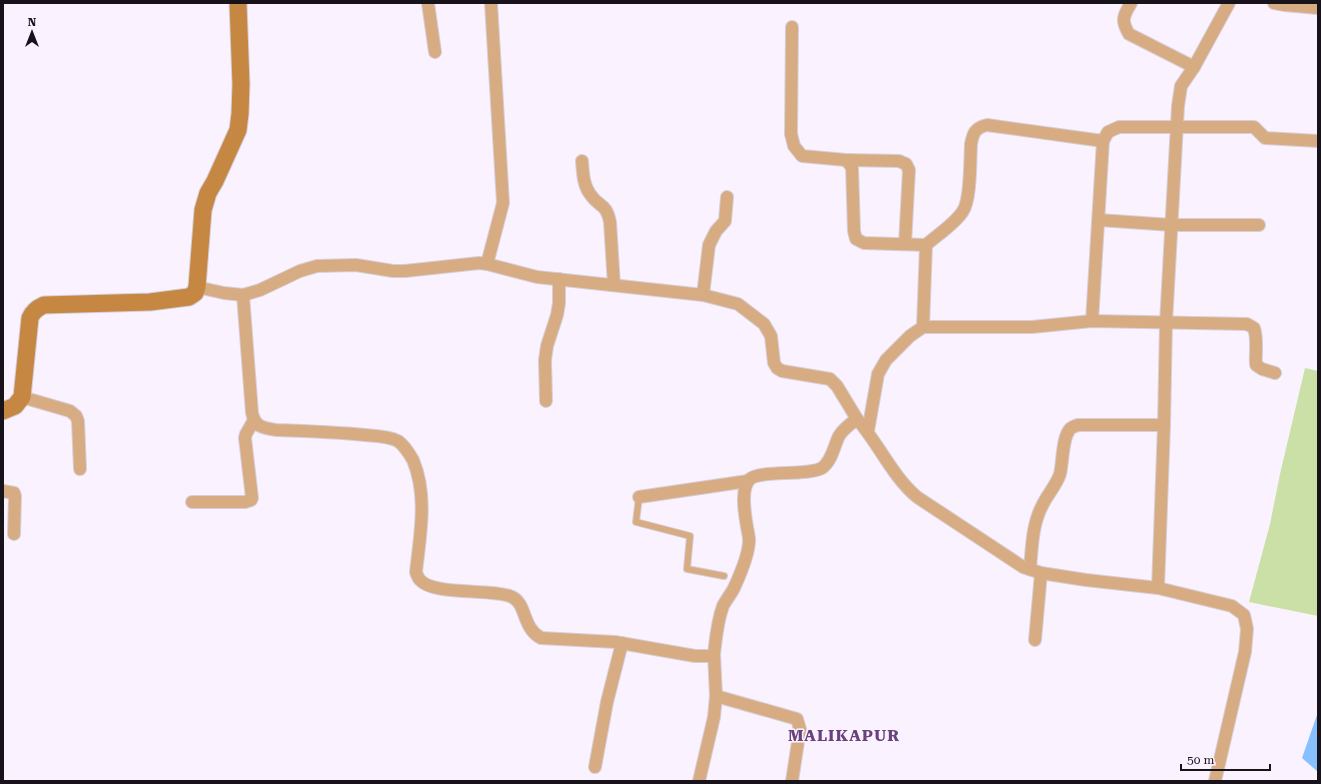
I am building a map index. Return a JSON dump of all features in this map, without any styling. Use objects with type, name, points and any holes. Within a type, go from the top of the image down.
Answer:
[{"type":"street","points":[[3,411],[16,406],[22,397],[30,318],[39,307],[44,305],[150,302],[190,297],[195,293],[197,287],[205,204],[208,193],[238,130],[241,84],[238,3]]},
{"type":"street","points":[[428,3],[435,52]]},
{"type":"street","points":[[487,264],[503,202],[491,3]]},
{"type":"street","points":[[1131,3],[1123,19],[1124,26],[1129,34],[1194,67]]},
{"type":"street","points":[[1158,588],[1166,323],[1178,106],[1181,86],[1194,67],[1229,3]]},
{"type":"street","points":[[1274,3],[1318,8]]},
{"type":"street","points":[[792,27],[791,134],[794,146],[802,156],[846,160],[899,161],[906,164],[909,170],[905,244]]},
{"type":"street","points":[[846,160],[852,166],[854,231],[856,239],[864,243],[926,245],[956,219],[963,211],[967,202],[972,134],[978,127],[987,125],[1104,141]]},
{"type":"street","points":[[1092,321],[1104,141],[1108,132],[1119,127],[1254,127],[1265,138],[1318,141]]},
{"type":"street","points":[[582,161],[586,186],[590,195],[604,206],[608,213],[610,222],[614,285]]},
{"type":"street","points":[[702,295],[709,245],[716,232],[725,221],[727,197]]},
{"type":"street","points":[[1098,220],[1172,225],[1259,225]]},
{"type":"street","points":[[923,328],[926,245]]},
{"type":"street","points":[[197,287],[224,293],[243,295],[260,290],[300,271],[317,266],[356,265],[393,271],[405,271],[479,263],[537,277],[702,295],[738,304],[764,324],[771,336],[774,363],[777,368],[782,371],[830,379],[837,386],[857,419],[868,431],[899,479],[912,493],[1023,566],[1035,571],[1086,580],[1158,588],[1232,606],[1244,615],[1247,629],[1245,652],[1215,781]]},
{"type":"street","points":[[546,401],[546,346],[557,315],[559,304],[559,279]]},
{"type":"street","points":[[192,502],[244,502],[251,500],[252,498],[245,438],[254,420],[243,295]]},
{"type":"street","points":[[868,431],[878,374],[886,360],[910,336],[923,328],[1032,327],[1092,321],[1247,324],[1254,328],[1256,336],[1256,365],[1262,369],[1275,373]]},
{"type":"street","points":[[22,397],[70,411],[76,416],[78,421],[80,469]]},
{"type":"street","points":[[699,781],[714,717],[716,696],[714,654],[718,622],[724,604],[734,587],[748,553],[749,538],[744,516],[745,491],[748,481],[752,477],[761,475],[822,468],[829,460],[839,436],[844,429],[857,419]]},
{"type":"street","points":[[254,420],[266,429],[384,437],[397,441],[405,446],[415,466],[421,494],[422,510],[416,572],[420,580],[428,586],[447,590],[503,595],[513,598],[521,608],[531,631],[541,638],[622,643],[695,656],[710,656],[714,654]]},
{"type":"street","points":[[1035,640],[1034,526],[1042,506],[1054,487],[1060,473],[1066,435],[1070,428],[1078,425],[1164,425]]},
{"type":"street","points":[[639,498],[748,481]]},
{"type":"street","points":[[3,491],[12,492],[16,496],[14,534]]},
{"type":"street","points":[[595,767],[607,702],[622,643]]},
{"type":"street","points":[[716,696],[797,719],[800,730],[792,781]]},
{"type":"lane","points":[[639,498],[636,522],[690,536],[687,568],[724,576]]},
{"type":"green space","points":[[1305,368],[1318,371],[1318,616],[1249,602],[1270,524]]},
{"type":"water","points":[[1318,712],[1318,772],[1302,758]]},
{"type":"district","name":"MALIKAPUR","points":[[844,735]]}]
